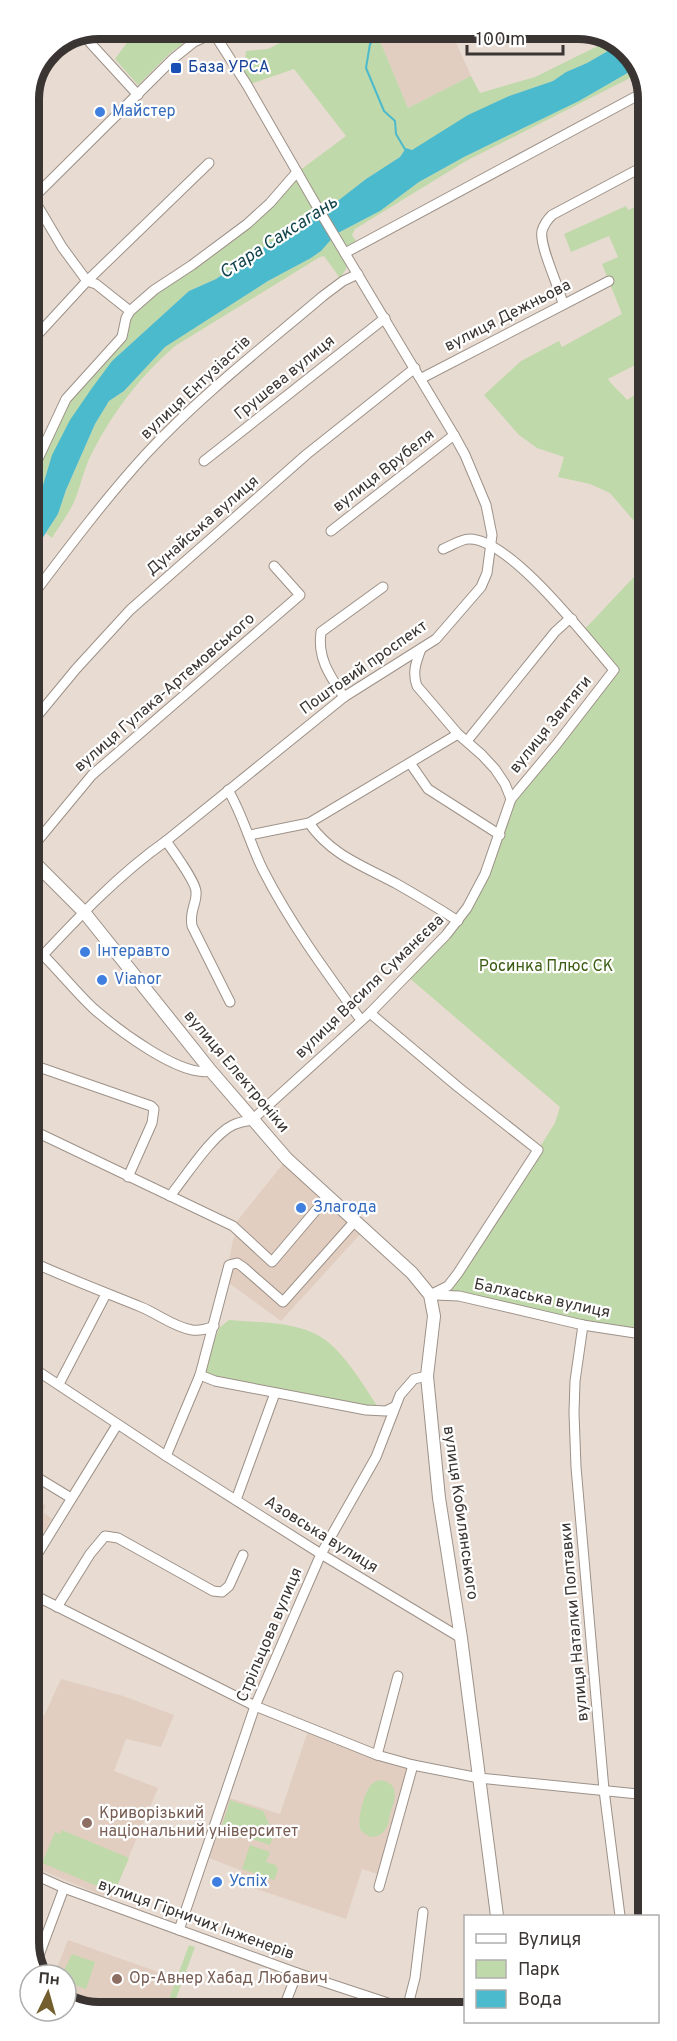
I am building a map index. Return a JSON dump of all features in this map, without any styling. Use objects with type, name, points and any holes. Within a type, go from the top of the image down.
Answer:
[{"type":"main road","name":"вулиця Електроніки","points":[[39,867],[84,912],[211,1071],[287,1159],[412,1273],[430,1295]]},
{"type":"main road","name":"вулиця Кобилянського","points":[[430,1295],[434,1316],[427,1376],[439,1498],[461,1638],[497,1915]]},
{"type":"street","points":[[39,192],[184,50],[202,39]]},
{"type":"street","name":"Поштовий проспект","points":[[39,959],[109,886],[144,856],[166,841],[344,697],[436,639],[481,587],[487,573],[492,535],[486,505],[454,435],[217,39]]},
{"type":"street","points":[[88,40],[138,94]]},
{"type":"street","points":[[345,253],[638,96]]},
{"type":"street","points":[[39,333],[87,281],[208,163]]},
{"type":"street","points":[[563,304],[560,289],[543,245],[542,233],[546,222],[552,215],[638,169]]},
{"type":"street","points":[[39,457],[66,399],[122,337],[130,311],[154,290],[247,224],[270,203],[297,172]]},
{"type":"street","points":[[39,212],[87,281],[96,284],[130,311]]},
{"type":"street","name":"вулиця Ентузіастів","points":[[39,588],[125,480],[182,417],[323,296],[343,281],[358,274]]},
{"type":"street","name":"вулиця Дежньова","points":[[422,378],[609,281]]},
{"type":"street","name":"Грушева вулиця","points":[[204,461],[385,318]]},
{"type":"street","name":"Дунайська вулиця","points":[[39,714],[130,610],[307,454],[415,368]]},
{"type":"street","name":"вулиця Врубеля","points":[[331,531],[454,435]]},
{"type":"street","points":[[443,549],[467,538],[480,540],[514,561],[572,619],[555,632],[467,741]]},
{"type":"street","name":"вулиця Гулака-Артемовського","points":[[39,839],[92,775],[300,595],[274,566]]},
{"type":"street","points":[[344,697],[323,662],[319,644],[321,632],[383,587]]},
{"type":"street","name":"вулиця Звитяги","points":[[511,799],[614,670],[572,619]]},
{"type":"street","points":[[421,649],[414,671],[417,686],[458,734],[495,770],[505,784],[511,799]]},
{"type":"street","points":[[250,835],[309,823],[458,734]]},
{"type":"street","points":[[410,763],[428,789],[500,834]]},
{"type":"street","points":[[228,790],[250,835],[262,868],[284,908],[334,984],[361,1020]]},
{"type":"street","name":"вулиця Василя Суманєєва","points":[[252,1120],[370,1013],[458,921],[478,889],[511,799]]},
{"type":"street","points":[[309,823],[331,848],[345,858],[397,884],[458,921]]},
{"type":"street","points":[[166,841],[195,885],[197,894],[190,916],[192,926],[230,1002]]},
{"type":"street","points":[[43,955],[92,1006],[128,1036],[178,1065],[195,1071],[211,1071]]},
{"type":"street","points":[[370,1013],[538,1150],[458,1273],[448,1286],[430,1295]]},
{"type":"street","points":[[39,1067],[154,1109],[152,1123],[128,1177]]},
{"type":"street","points":[[170,1196],[224,1131],[238,1123],[252,1120]]},
{"type":"street","points":[[39,1133],[233,1226],[272,1262],[328,1196]]},
{"type":"street","points":[[166,1456],[200,1375],[230,1265],[237,1263],[243,1267],[283,1302],[355,1221]]},
{"type":"street","points":[[39,1265],[191,1330],[202,1330],[214,1326]]},
{"type":"street","points":[[59,1384],[106,1294]]},
{"type":"street","name":"Балхаська вулиця","points":[[430,1295],[459,1296],[582,1324],[638,1333]]},
{"type":"street","name":"вулиця Наталки Полтавки","points":[[582,1324],[575,1381],[574,1423],[604,1790],[620,1915]]},
{"type":"street","name":"Азовська вулиця","points":[[39,1372],[117,1425],[321,1554],[461,1638]]},
{"type":"street","points":[[200,1375],[215,1381],[366,1410],[386,1411],[394,1407]]},
{"type":"street","name":"Стрільцова вулиця","points":[[179,1930],[255,1706],[321,1554],[375,1457],[394,1407],[407,1385],[419,1377],[427,1376]]},
{"type":"street","points":[[236,1500],[275,1393]]},
{"type":"street","points":[[39,1551],[117,1425]]},
{"type":"street","points":[[39,1478],[71,1498]]},
{"type":"street","points":[[57,1607],[90,1554],[105,1536],[118,1538],[213,1591],[222,1592],[228,1586],[243,1555]]},
{"type":"street","points":[[39,1598],[255,1706],[377,1755],[413,1765],[479,1778],[638,1794]]},
{"type":"street","points":[[377,1755],[398,1676]]},
{"type":"street","points":[[380,1887],[413,1765]]},
{"type":"street","name":"вулиця Гірничих Інженерів","points":[[39,1877],[64,1888],[374,2002]]},
{"type":"street","points":[[40,1950],[64,1888]]},
{"type":"street","points":[[409,2002],[415,1978],[423,1912]]},
{"type":"street","points":[[286,2002],[297,1973]]},
{"type":"shaded area","points":[[384,39],[454,39],[471,76],[408,108],[380,41]]},
{"type":"shaded area","points":[[287,1159],[364,1230],[281,1321],[225,1280],[233,1240],[238,1230],[233,1226]]},
{"type":"shaded area","points":[[39,1502],[46,1506],[43,1512],[52,1519],[39,1540]]},
{"type":"shaded area","name":"Криворізький національний університет","points":[[61,1679],[123,1696],[174,1715],[161,1747],[126,1739],[114,1771],[158,1788],[111,1899],[39,1869],[39,1714],[44,1716]]},
{"type":"shaded area","points":[[308,1731],[410,1769],[381,1875],[362,1869],[346,1919],[238,1883],[242,1871],[204,1856],[224,1796],[280,1814]]},
{"type":"shaded area","name":"Ор-Авнер Хабад Любавич","points":[[68,1940],[158,1972],[175,1982],[168,2002],[87,2001],[78,1998],[78,1963],[59,1963]]},
{"type":"green space","points":[[130,39],[190,39],[170,53],[138,85],[115,59]]},
{"type":"green space","points":[[384,39],[380,41],[408,108],[471,76],[480,93],[535,77],[602,44],[611,49],[553,81],[509,96],[468,116],[412,150],[406,148],[400,157],[322,211],[299,171],[346,136],[294,69],[250,84],[244,71],[246,51],[268,49],[286,40]]},
{"type":"green space","points":[[632,72],[633,75],[628,79],[466,161],[355,229],[352,235],[358,244],[345,249],[336,234],[380,211],[419,182],[464,157],[579,101]]},
{"type":"green space","points":[[296,174],[318,213],[308,215],[216,279],[189,291],[112,361],[82,404],[39,495],[39,457],[66,399],[122,337],[130,311],[247,224]]},
{"type":"green space","points":[[626,206],[628,210],[638,206],[638,364],[608,379],[627,400],[638,393],[638,526],[610,493],[590,484],[558,477],[564,457],[537,448],[519,435],[484,395],[521,361],[559,341],[562,347],[622,314],[602,264],[618,257],[609,236],[571,252],[564,234]]},
{"type":"green space","points":[[333,237],[347,261],[346,269],[340,278],[324,256],[320,257],[175,346],[151,369],[119,408],[101,436],[90,457],[74,502],[52,538],[46,533],[58,514],[95,424],[109,401],[124,391],[165,347],[268,281],[311,258],[321,251]]},
{"type":"green space","name":"Росинка Плюс СК","points":[[638,573],[638,1333],[441,1290],[538,1150],[555,1123],[560,1107],[407,976],[467,908],[511,799],[614,670],[583,631]]},
{"type":"green space","points":[[229,1320],[288,1325],[321,1337],[346,1361],[380,1410],[215,1378],[202,1372],[219,1328]]},
{"type":"green space","points":[[381,1780],[392,1785],[395,1798],[386,1828],[379,1835],[370,1837],[361,1831],[360,1814],[369,1788],[374,1782]]},
{"type":"green space","points":[[230,1800],[263,1811],[274,1834],[270,1845],[221,1829]]},
{"type":"green space","points":[[62,1830],[129,1858],[114,1893],[42,1863],[55,1832],[60,1834]]},
{"type":"green space","points":[[250,1845],[270,1852],[266,1862],[276,1865],[278,1870],[274,1880],[242,1869]]},
{"type":"green space","points":[[189,1945],[195,1947],[175,2002],[168,2002]]},
{"type":"green space","points":[[72,1954],[95,1962],[86,1989],[78,1986],[78,1963],[68,1963]]},
{"type":"water","name":"Стара Саксагань","points":[[611,49],[631,71],[579,101],[464,157],[419,182],[380,211],[336,234],[321,251],[311,258],[268,281],[165,347],[124,391],[109,401],[95,424],[58,514],[39,543],[39,495],[52,455],[70,420],[112,361],[189,291],[216,279],[308,215],[326,210],[366,179],[400,157],[406,148],[412,150],[468,115],[509,96],[553,81],[566,72]]},
{"type":"waterway","points":[[374,39],[370,44],[366,68],[384,111],[395,121],[396,134],[406,151]]},
{"type":"place","name":"База УРСА","points":[[176,68]]},
{"type":"place","name":"Майстер","points":[[100,112]]},
{"type":"place","name":"Інтеравто","points":[[85,952]]},
{"type":"place","name":"Vianor","points":[[102,980]]},
{"type":"place","name":"Злагода","points":[[301,1208]]},
{"type":"place","name":"Криворізький національний університет","points":[[87,1823]]},
{"type":"place","name":"Успіх","points":[[217,1882]]},
{"type":"place","name":"Ор-Авнер Хабад Любавич","points":[[117,1979]]}]
